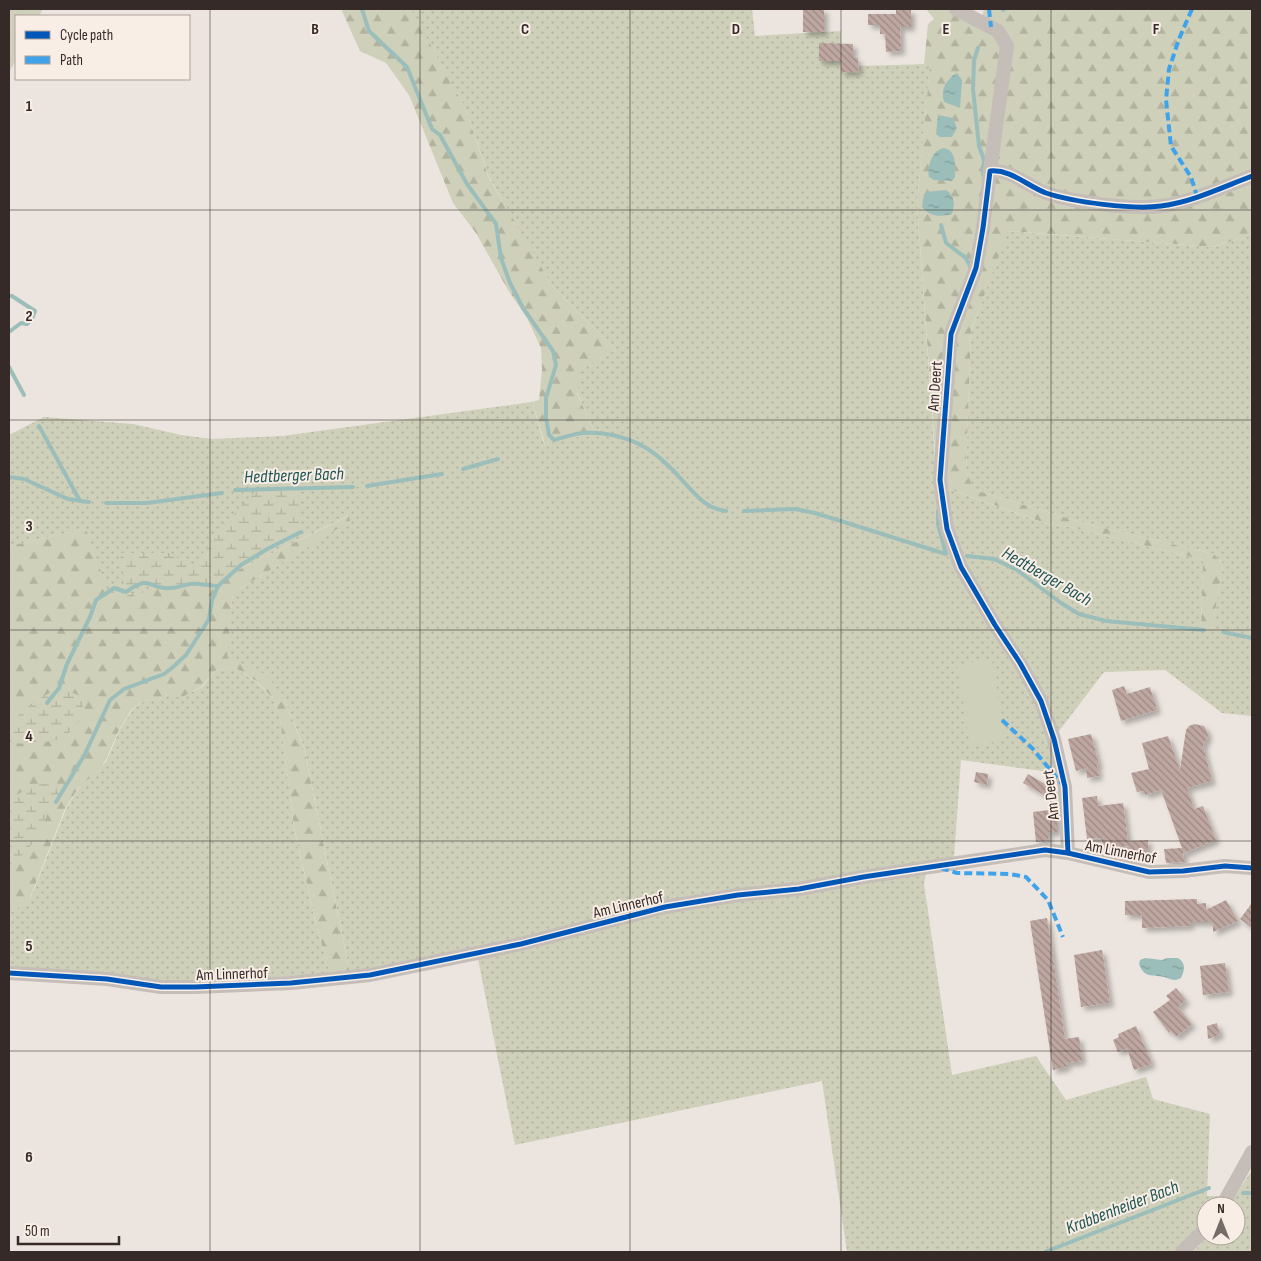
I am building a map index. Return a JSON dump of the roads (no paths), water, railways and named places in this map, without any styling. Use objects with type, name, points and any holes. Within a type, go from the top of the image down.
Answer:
[{"type":"street","name":"Am Deert","points":[[956,9],[998,31],[1007,46],[976,268],[951,334],[940,480],[947,529],[961,567],[1020,663],[1040,702],[1054,739],[1065,787],[1068,853]]},
{"type":"street","points":[[990,171],[1000,170],[1047,193],[1084,201],[1146,207],[1162,206],[1197,196],[1252,176]]},
{"type":"street","name":"Am Linnerhof","points":[[9,973],[107,979],[161,987],[195,988],[282,984],[360,976],[521,944],[665,907],[738,895],[799,889],[863,877],[1045,850],[1068,853],[1149,872],[1183,871],[1225,866],[1252,868]]},
{"type":"street","points":[[1228,1196],[1252,1152]]},
{"type":"street","points":[[1182,1252],[1196,1239]]},
{"type":"water","points":[[957,73],[962,80],[960,108],[944,102],[943,98],[945,85]]},
{"type":"water","points":[[938,115],[953,118],[957,128],[952,137],[940,137],[936,134]]},
{"type":"water","points":[[944,148],[951,152],[954,159],[955,177],[952,181],[934,180],[929,177],[929,168],[933,155]]},
{"type":"water","points":[[946,190],[954,200],[952,214],[936,215],[928,213],[922,207],[926,192]]},
{"type":"water","points":[[1145,958],[1162,960],[1178,958],[1184,967],[1181,978],[1174,980],[1146,974],[1139,964],[1140,960]]},
{"type":"waterway","points":[[362,9],[369,31],[407,67],[432,129],[440,135],[467,184],[496,224],[501,258],[510,283],[523,308],[553,351],[556,365],[546,398],[546,417],[549,435],[554,440],[576,434],[594,433],[630,440],[646,448],[661,459],[707,504],[726,511]]},
{"type":"waterway","points":[[978,48],[974,60],[973,89],[979,146],[984,160],[983,175]]},
{"type":"waterway","points":[[941,225],[946,243],[966,258],[971,268]]},
{"type":"waterway","points":[[9,296],[35,311],[32,319],[27,324],[21,323],[9,332]]},
{"type":"waterway","points":[[9,367],[24,395]]},
{"type":"waterway","points":[[39,426],[80,501]]},
{"type":"waterway","name":"Hedtberger Bach","points":[[463,469],[498,459]]},
{"type":"waterway","name":"Hedtberger Bach","points":[[367,486],[442,474]]},
{"type":"waterway","name":"Hedtberger Bach","points":[[9,477],[24,479],[68,499],[89,502]]},
{"type":"waterway","name":"Hedtberger Bach","points":[[235,490],[353,487]]},
{"type":"waterway","name":"Hedtberger Bach","points":[[106,503],[147,503],[222,493]]},
{"type":"waterway","name":"Hedtberger Bach","points":[[744,511],[795,509],[815,513],[946,554],[938,524],[938,511]]},
{"type":"waterway","points":[[56,802],[85,754],[110,700],[124,689],[164,674],[173,667],[186,655],[209,619],[212,600],[218,586],[241,565],[301,532]]},
{"type":"waterway","name":"Hedtberger Bach","points":[[967,556],[994,559],[1017,570],[1079,614],[1106,621],[1204,630]]},
{"type":"waterway","points":[[47,703],[59,688],[67,664],[90,617],[96,600],[114,588],[126,592],[135,586],[146,583],[163,588],[173,588],[187,584],[218,586]]},
{"type":"waterway","name":"Hedtberger Bach","points":[[1223,632],[1252,638]]},
{"type":"waterway","name":"Krabbenheider Bach","points":[[1045,1252],[1209,1188]]},
{"type":"waterway","name":"Krabbenheider Bach","points":[[1243,1193],[1252,1193]]}]
